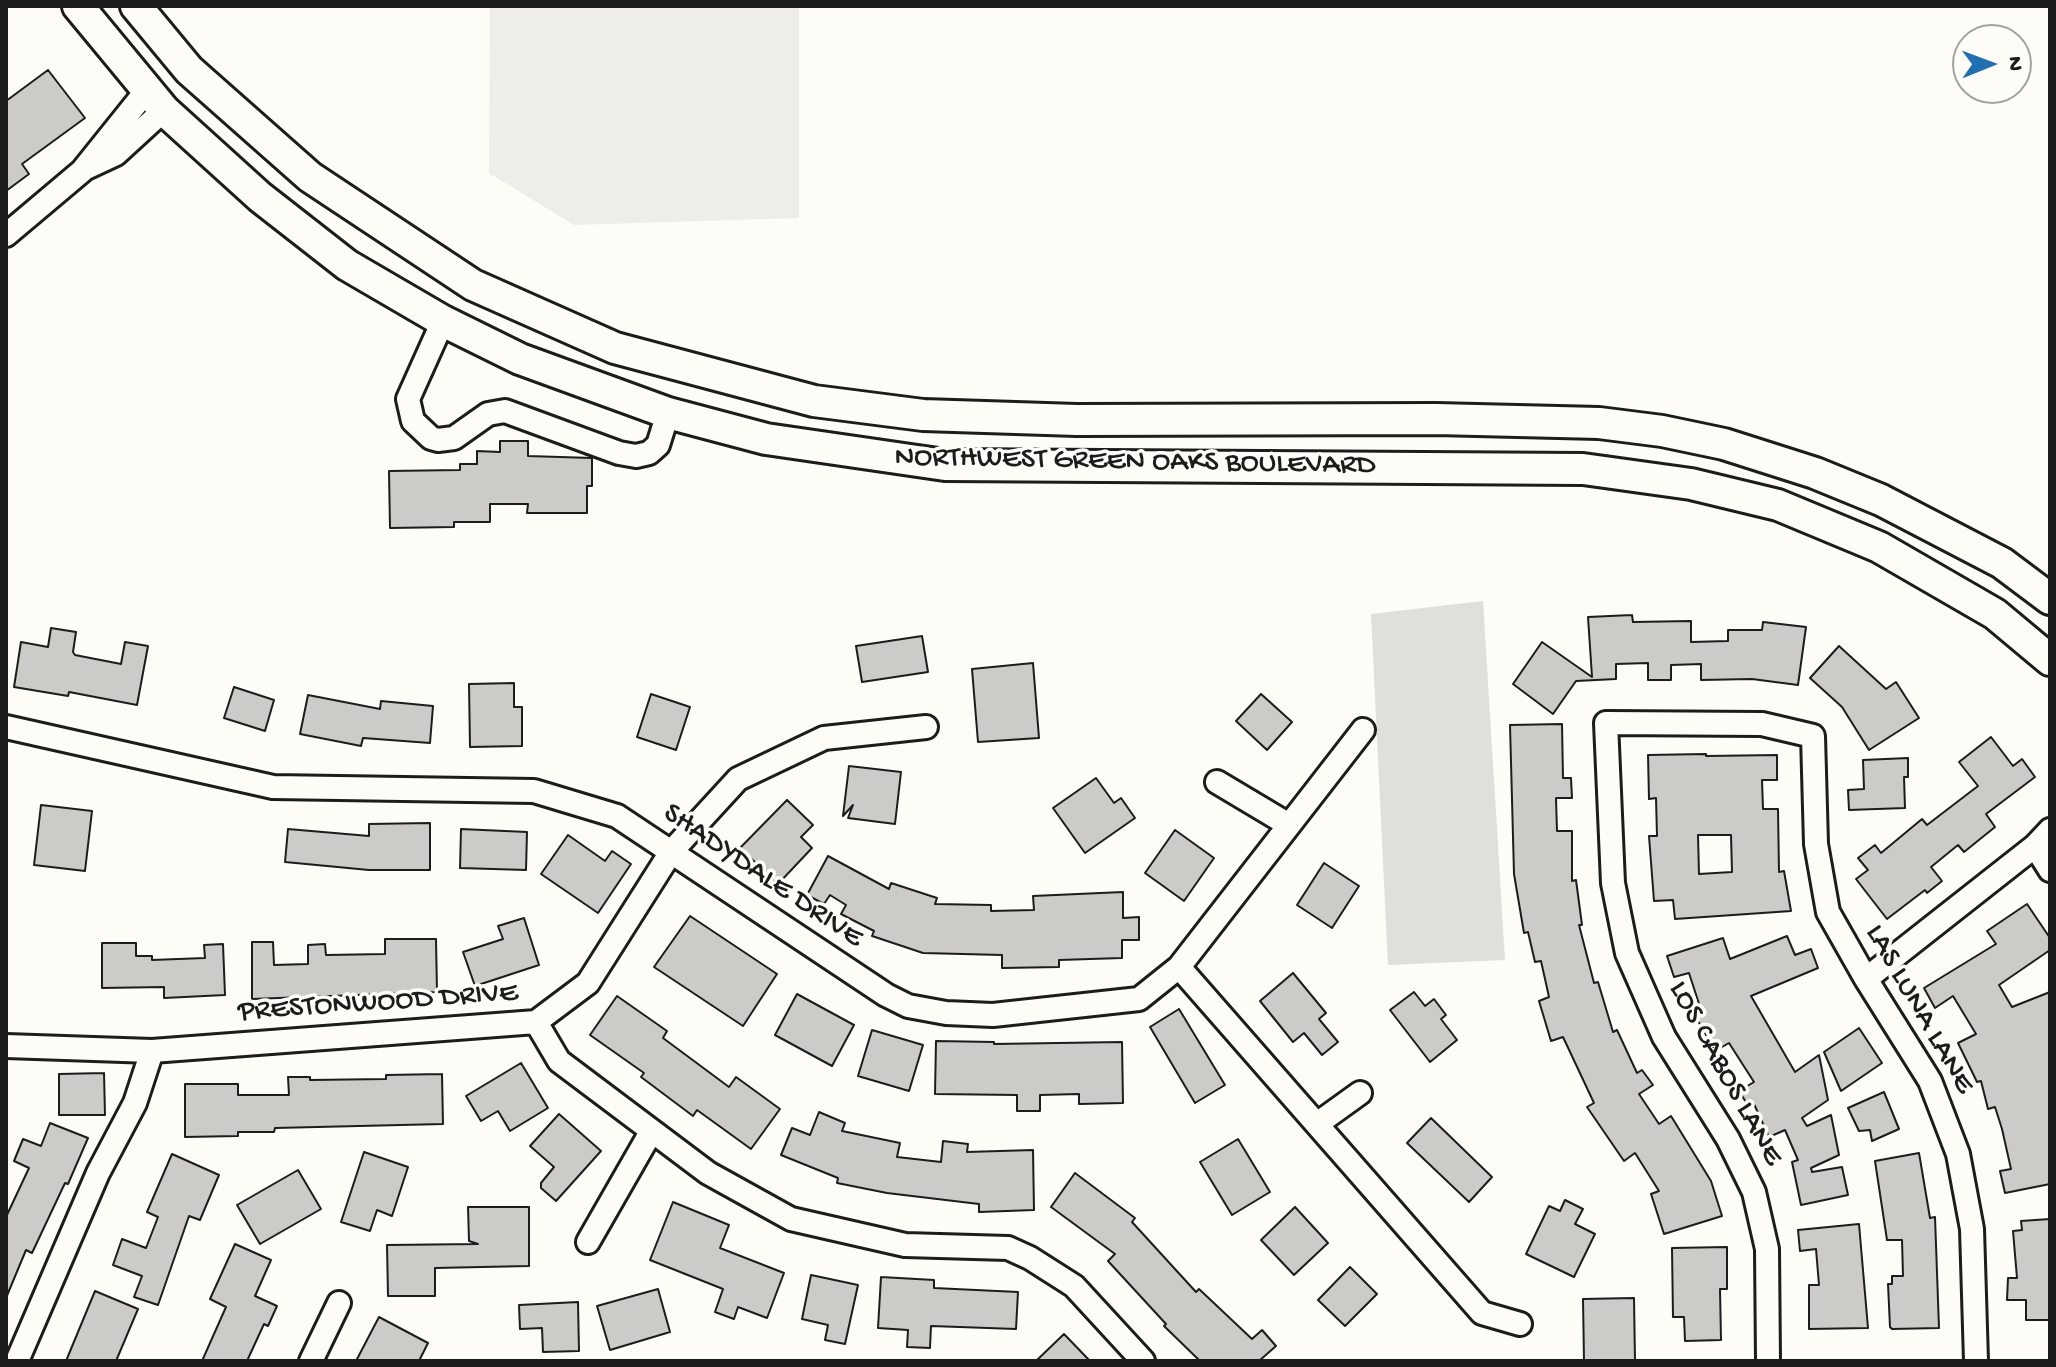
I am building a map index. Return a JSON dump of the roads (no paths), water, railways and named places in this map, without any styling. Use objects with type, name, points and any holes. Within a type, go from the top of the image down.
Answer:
[{"type":"main road","name":"NORTHWEST GREEN OAKS BOULEVARD","points":[[78,6],[156,100],[260,197],[347,265],[443,321],[520,359],[593,388],[664,428],[766,439],[945,465],[1583,469],[1691,484],[1778,505],[1879,547],[1995,614],[2050,660]]},
{"type":"main road","name":"NORTHWEST GREEN OAKS BOULEVARD","points":[[136,6],[189,70],[310,177],[473,285],[615,348],[814,401],[923,415],[1077,420],[1436,419],[1599,423],[1662,431],[1724,444],[1815,473],[1881,500],[2002,563],[2050,599]]},
{"type":"main road","points":[[1436,419],[1436,467]]},
{"type":"street","points":[[6,235],[82,171],[156,100]]},
{"type":"street","points":[[443,321],[409,396],[408,409],[417,427],[431,438],[454,438],[488,414],[499,411],[630,456],[649,453],[664,428]]},
{"type":"street","name":"LOS CABOS LANE","points":[[1768,1361],[1767,1249],[1754,1192],[1728,1139],[1664,1037],[1627,953],[1613,883],[1606,723],[1762,724],[1813,736]]},
{"type":"street","name":"SHADYDALE DRIVE","points":[[6,727],[273,787],[534,791],[617,816],[886,995],[908,1006],[946,1013],[993,1015],[1139,999],[1179,967],[1363,730]]},
{"type":"street","name":"PRESTONWOOD DRIVE","points":[[6,1046],[152,1051],[536,1022],[588,983],[671,852],[738,779],[824,738],[926,727]]},
{"type":"street","name":"LAS LUNA LANE","points":[[1813,736],[1816,844],[1828,912],[1930,1081],[1958,1154],[1972,1229],[1976,1361]]},
{"type":"street","points":[[1217,782],[1289,825]]},
{"type":"street","points":[[1866,979],[2043,838],[2050,870]]},
{"type":"street","points":[[1179,967],[1482,1313],[1520,1324]]},
{"type":"street","points":[[536,1022],[559,1061],[708,1173],[791,1219],[905,1245],[1008,1248],[1074,1286],[1143,1361]]},
{"type":"street","points":[[17,1361],[98,1173],[135,1103],[152,1051]]},
{"type":"street","points":[[1317,1124],[1360,1093]]},
{"type":"street","points":[[588,1242],[651,1132]]},
{"type":"street","points":[[311,1361],[339,1303]]}]
